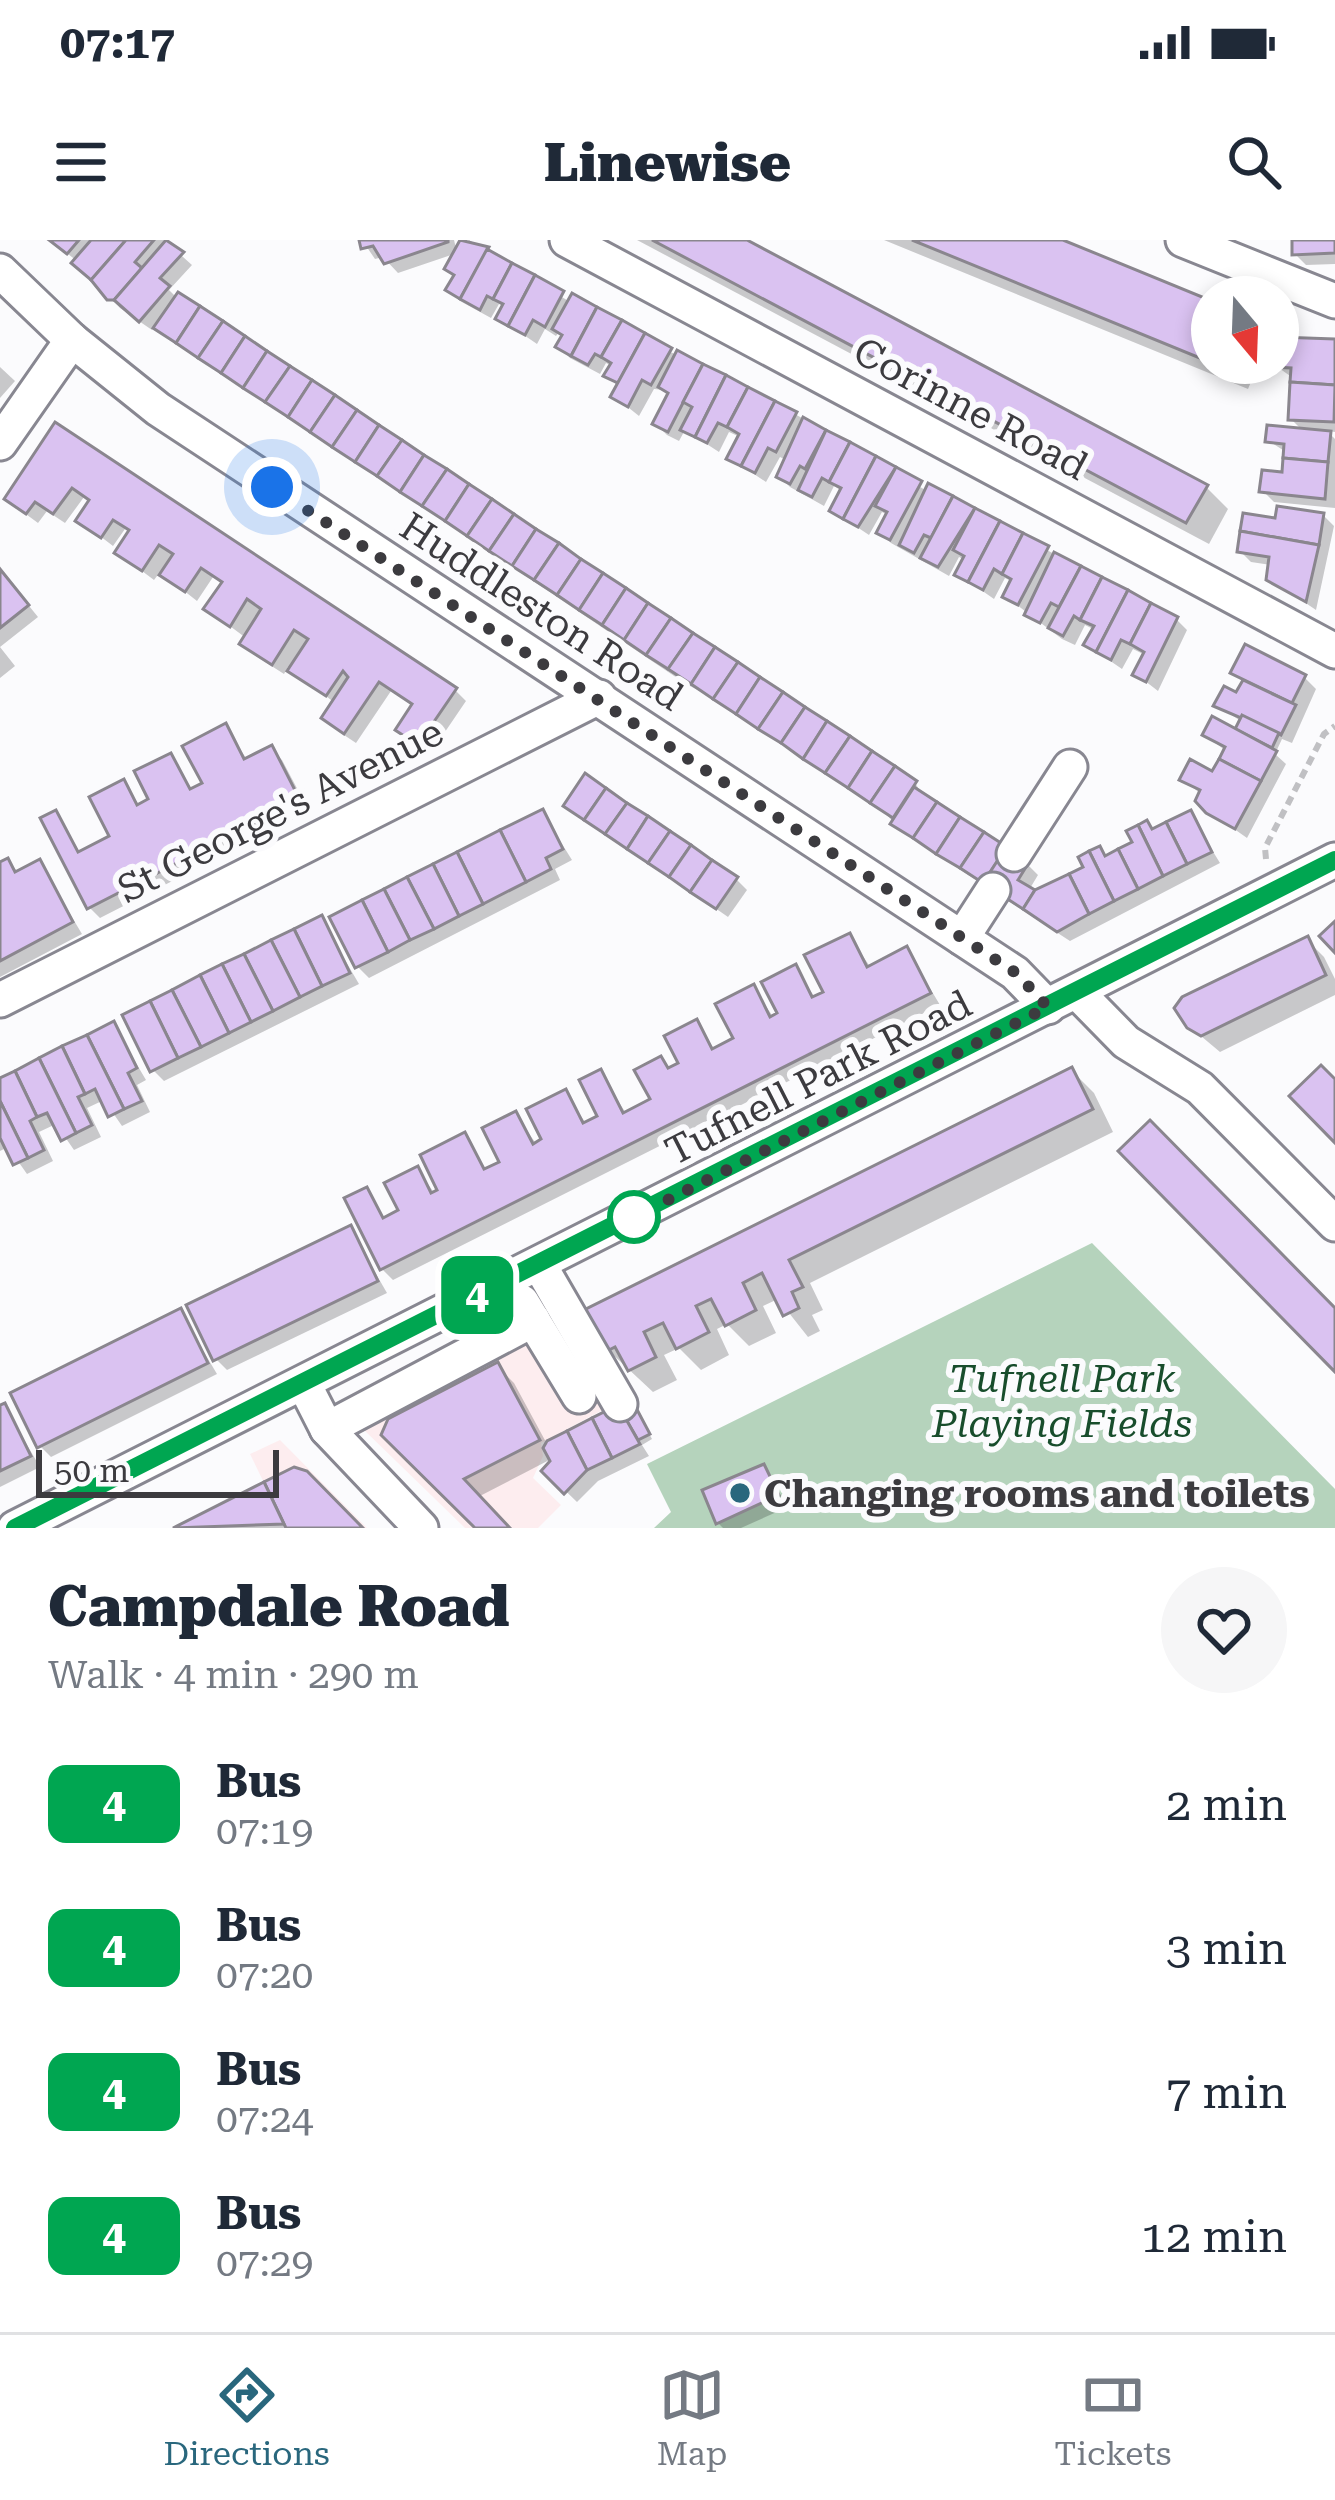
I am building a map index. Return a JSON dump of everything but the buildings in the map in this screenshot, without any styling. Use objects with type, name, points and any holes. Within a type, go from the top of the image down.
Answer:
[{"type":"street","name":"Corinne Road","points":[[567,240],[1335,651]]},
{"type":"street","points":[[1183,240],[1335,301]]},
{"type":"street","name":"Huddleston Road","points":[[0,271],[72,340],[158,409],[298,505],[599,697],[1034,987],[1200,1088],[1335,1224]]},
{"type":"street","points":[[0,443],[72,340]]},
{"type":"street","name":"St George's Avenue","points":[[0,1000],[599,697]]},
{"type":"street","points":[[1014,854],[1070,767]]},
{"type":"street","name":"Tufnell Park Road","points":[[15,1528],[1335,860]]},
{"type":"street","points":[[962,938],[993,890]]},
{"type":"street","points":[[524,1272],[533,1320],[579,1396]]},
{"type":"street","points":[[524,1272],[620,1404]]},
{"type":"street","points":[[327,1429],[533,1320]]},
{"type":"street","points":[[404,1332],[430,1376]]},
{"type":"street","points":[[304,1384],[327,1429],[421,1528]]},
{"type":"path","points":[[1267,895],[1265,848],[1324,734],[1335,726]]},
{"type":"shaded area","points":[[564,1324],[612,1405],[541,1443],[543,1456],[533,1478],[561,1505],[538,1528],[465,1528],[363,1429]]},
{"type":"shaded area","points":[[280,1440],[367,1528],[286,1528],[250,1454]]},
{"type":"green space","name":"Tufnell Park Playing Fields","points":[[1092,1243],[1335,1489],[1335,1528],[654,1528],[671,1512],[647,1464]]},
{"type":"bus line","name":"4","points":[[15,1528],[1335,860]]},
{"type":"place","name":"Changing rooms and toilets","points":[[740,1493]]},
{"type":"route","points":[[272,487],[1016,973],[1048,1007],[634,1217]]}]
